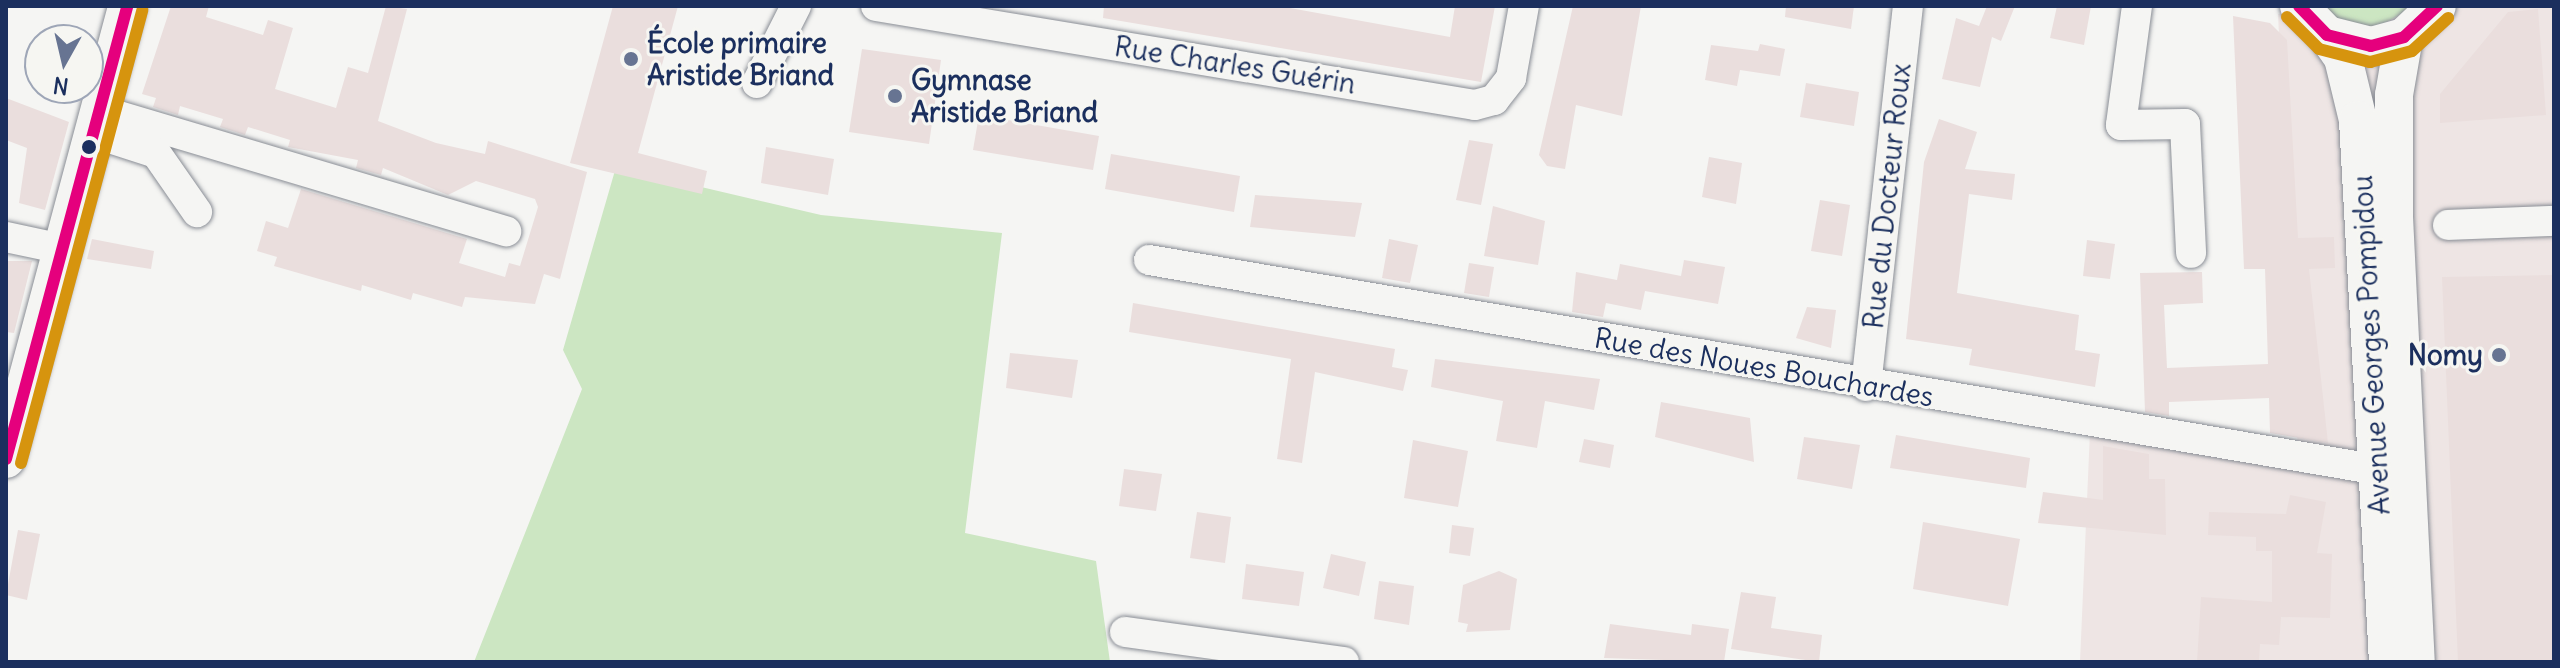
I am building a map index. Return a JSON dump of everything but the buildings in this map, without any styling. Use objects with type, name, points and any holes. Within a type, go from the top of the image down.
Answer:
[{"type":"main road","points":[[104,57],[127,6]]},
{"type":"main road","points":[[2305,14],[2359,46],[2404,37],[2437,6]]},
{"type":"main road","name":"Avenue Georges Pompidou","points":[[2305,14],[2343,58],[2358,120],[2388,662]]},
{"type":"main road","name":"Avenue Georges Pompidou","points":[[2404,37],[2394,95],[2395,228],[2416,662]]},
{"type":"main road","points":[[6,459],[11,418],[62,249],[96,122],[97,104]]},
{"type":"street","points":[[757,83],[796,6]]},
{"type":"street","name":"Rue Charles Guérin","points":[[876,6],[1475,105],[1494,100],[1511,78],[1524,6]]},
{"type":"street","name":"Rue du Docteur Roux","points":[[1866,386],[1908,6]]},
{"type":"street","points":[[2137,6],[2121,125],[2185,124],[2191,253]]},
{"type":"street","points":[[96,122],[156,153],[197,212]]},
{"type":"street","points":[[96,122],[506,231]]},
{"type":"street","points":[[2448,225],[2554,221]]},
{"type":"street","points":[[6,237],[62,249]]},
{"type":"street","name":"Rue des Noues Bouchardes","points":[[1149,260],[1866,386],[2379,470]]},
{"type":"street","points":[[1125,632],[1303,659],[1344,662]]},
{"type":"shaded area","points":[[2438,6],[2554,6],[2554,662],[2080,662],[2090,431],[2298,453],[2278,14]]},
{"type":"green space","points":[[2318,6],[2415,6],[2376,28],[2343,25]]},
{"type":"green space","points":[[616,167],[821,215],[1002,233],[965,533],[1096,561],[1110,662],[474,662],[582,389],[563,350]]},
{"type":"transit line","points":[[6,459],[127,6]]},
{"type":"transit line","points":[[2299,6],[2327,35],[2371,46],[2404,37],[2437,6]]},
{"type":"transit line","points":[[21,463],[142,10]]},
{"type":"transit line","points":[[2287,17],[2319,49],[2370,62],[2412,51],[2448,18]]},
{"type":"place","name":"École primaire Aristide Briand","points":[[631,59]]},
{"type":"place","name":"Gymnase Aristide Briand","points":[[895,96]]},
{"type":"place","name":"Nomy","points":[[2499,355]]}]
